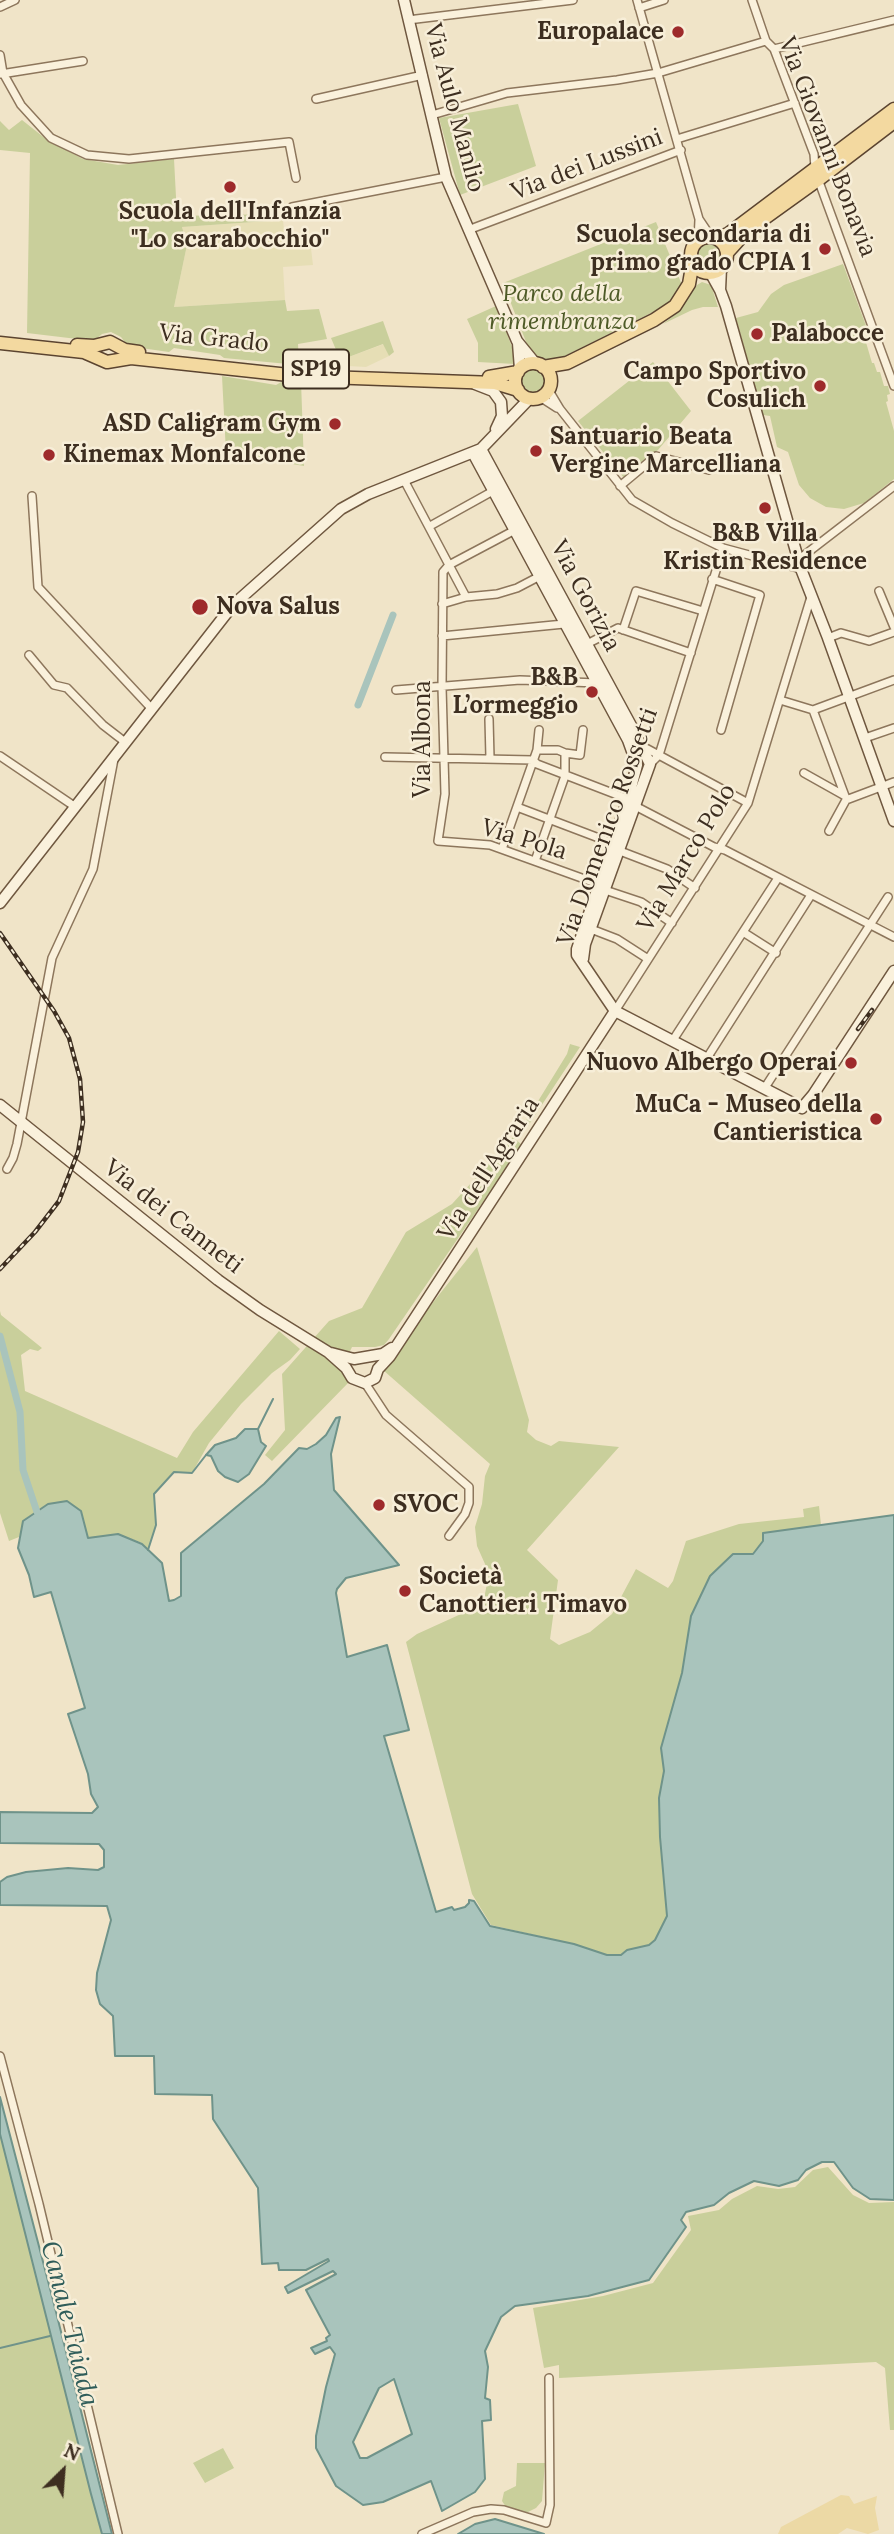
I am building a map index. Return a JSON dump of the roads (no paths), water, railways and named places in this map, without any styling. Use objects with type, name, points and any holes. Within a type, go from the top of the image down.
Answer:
[{"type":"main road","points":[[689,284],[725,264],[727,253],[747,231],[894,109]]},
{"type":"main road","points":[[534,391],[567,363],[666,312],[681,299],[689,284],[692,250],[708,239],[728,234],[894,122]]},
{"type":"main road","points":[[708,239],[723,244],[727,253]]},
{"type":"main road","points":[[693,261],[712,271]]},
{"type":"main road","name":"Via Grado","points":[[0,336],[79,345],[101,351],[107,362],[131,358],[298,376],[495,383],[534,391]]},
{"type":"main road","name":"Via Grado","points":[[101,351],[107,342],[125,350],[275,367],[493,377],[519,370],[530,363],[567,363]]},
{"type":"main road","name":"Via Grado","points":[[0,343],[84,352],[101,351]]},
{"type":"main road","points":[[116,345],[119,354],[116,359]]},
{"type":"main road","points":[[534,391],[539,365]]},
{"type":"main road","points":[[519,370],[515,381],[534,391]]},
{"type":"street","points":[[0,7],[15,0]]},
{"type":"street","name":"Via Aulo Manlio","points":[[404,0],[446,177],[517,341],[539,365]]},
{"type":"street","points":[[408,20],[573,0]]},
{"type":"street","points":[[664,0],[638,4],[699,219],[708,239]]},
{"type":"street","name":"Via Giovanni Bonavia","points":[[751,1],[766,41],[774,48],[814,154],[817,175],[894,386]]},
{"type":"street","points":[[774,48],[894,20]]},
{"type":"street","points":[[432,115],[507,93],[658,73],[766,41]]},
{"type":"street","points":[[0,55],[2,74],[21,105],[51,138],[87,155],[129,159],[289,142],[296,178]]},
{"type":"street","points":[[2,74],[83,61]]},
{"type":"street","points":[[316,99],[423,75]]},
{"type":"street","points":[[677,139],[795,103]]},
{"type":"street","name":"Via dei Lussini","points":[[468,230],[681,150]]},
{"type":"street","points":[[292,207],[446,177]]},
{"type":"street","points":[[699,219],[708,239]]},
{"type":"street","points":[[712,271],[720,290],[799,565],[894,821]]},
{"type":"street","name":"Via Aulo Manlio","points":[[517,341],[519,370]]},
{"type":"street","points":[[466,381],[493,391],[501,402],[502,416],[481,448]]},
{"type":"street","points":[[0,903],[223,615],[341,509],[368,494],[481,448],[534,391],[560,409],[632,500],[723,548],[799,565]]},
{"type":"street","name":"Via Gorizia","points":[[481,448],[493,491],[628,740],[637,765]]},
{"type":"street","name":"Via Gorizia","points":[[481,448],[650,764]]},
{"type":"street","points":[[620,486],[656,456],[709,470]]},
{"type":"street","points":[[404,480],[466,597]]},
{"type":"street","points":[[799,565],[894,486]]},
{"type":"street","points":[[430,526],[493,491]]},
{"type":"street","points":[[32,496],[38,587],[151,708]]},
{"type":"street","points":[[449,565],[515,530]]},
{"type":"street","name":"Via Domenico Rossetti","points":[[583,963],[583,951],[616,847],[632,802],[650,764],[659,755],[723,548]]},
{"type":"street","name":"Via Albona","points":[[438,841],[445,794],[443,572],[449,565]]},
{"type":"street","points":[[442,604],[466,597],[497,594],[517,588],[540,576]]},
{"type":"street","points":[[712,579],[761,595],[721,730]]},
{"type":"street","points":[[828,638],[841,634],[869,641],[894,629],[879,591]]},
{"type":"street","points":[[623,630],[636,592],[703,611]]},
{"type":"street","name":"Via Marco Polo","points":[[615,1011],[748,803],[811,596]]},
{"type":"street","points":[[442,636],[564,624]]},
{"type":"street","points":[[587,644],[618,628],[691,653]]},
{"type":"street","points":[[29,656],[54,685],[67,688],[103,725],[125,741]]},
{"type":"street","points":[[396,690],[520,680],[597,683]]},
{"type":"street","points":[[780,700],[813,710],[894,680]]},
{"type":"street","points":[[813,710],[845,798],[829,831]]},
{"type":"street","points":[[489,719],[490,758]]},
{"type":"street","points":[[865,738],[894,728]]},
{"type":"street","points":[[502,849],[537,750],[538,730]]},
{"type":"street","points":[[537,750],[558,750],[580,755],[583,730]]},
{"type":"street","points":[[642,746],[748,803]]},
{"type":"street","points":[[535,861],[565,776],[565,753]]},
{"type":"street","points":[[7,1169],[13,1158],[21,1122],[52,958],[93,869],[115,755]]},
{"type":"street","points":[[0,756],[74,806]]},
{"type":"street","points":[[385,757],[533,760],[565,776],[632,802],[714,847],[894,937]]},
{"type":"street","name":"Via Domenico Rossetti","points":[[632,802],[637,765]]},
{"type":"street","points":[[804,773],[845,798],[894,782]]},
{"type":"street","points":[[517,807],[667,869],[695,888]]},
{"type":"street","name":"Via Pola","points":[[438,841],[490,845],[502,849],[641,902],[672,923]]},
{"type":"street","points":[[673,1040],[778,878]]},
{"type":"street","name":"Via Domenico Rossetti","points":[[583,963],[577,955],[577,949],[603,887]]},
{"type":"street","points":[[707,1058],[811,895]]},
{"type":"street","points":[[764,1089],[888,897]]},
{"type":"street","points":[[591,929],[617,939],[648,959]]},
{"type":"street","points":[[743,932],[776,953]]},
{"type":"street","points":[[583,963],[615,1011],[802,1108],[894,971]]},
{"type":"street","name":"Via dell'Agraria","points":[[372,1378],[493,1202],[615,1011]]},
{"type":"street","name":"Via dei Canneti","points":[[0,1105],[218,1280],[328,1352],[348,1372]]},
{"type":"street","points":[[372,1378],[356,1381],[348,1372],[359,1358],[383,1354],[395,1348]]},
{"type":"street","name":"Via dei Canneti","points":[[328,1352],[359,1358]]},
{"type":"street","points":[[359,1358],[375,1363],[372,1378],[377,1403],[399,1428],[469,1487],[470,1503],[449,1536]]},
{"type":"street","points":[[0,2056],[42,2218],[117,2534]]},
{"type":"street","points":[[422,2534],[473,2512],[491,2509],[504,2510],[546,2523],[550,2505],[549,2378]]},
{"type":"water","points":[[340,1417],[331,1454],[334,1490],[399,1565],[346,1578],[337,1589],[347,1657],[387,1645],[409,1730],[384,1736],[436,1912],[452,1907],[454,1910],[465,1907],[469,1900],[474,1901],[490,1926],[574,1944],[607,1955],[621,1955],[627,1950],[649,1945],[655,1940],[667,1916],[660,1837],[659,1798],[664,1771],[661,1748],[682,1673],[691,1616],[710,1576],[733,1554],[753,1554],[763,1541],[763,1533],[894,1515],[894,2200],[870,2199],[853,2188],[834,2162],[822,2162],[806,2170],[798,2180],[779,2186],[754,2181],[729,2193],[714,2205],[686,2212],[681,2220],[686,2227],[649,2280],[588,2296],[515,2306],[501,2317],[485,2351],[488,2367],[485,2398],[490,2400],[491,2420],[482,2421],[485,2479],[475,2492],[442,2511],[431,2481],[383,2502],[363,2505],[336,2486],[316,2448],[316,2436],[335,2354],[330,2347],[315,2354],[311,2348],[327,2341],[326,2338],[330,2335],[306,2290],[336,2274],[333,2271],[288,2293],[285,2287],[329,2261],[328,2259],[306,2270],[279,2270],[278,2263],[262,2264],[258,2188],[213,2119],[212,2095],[155,2094],[154,2056],[115,2056],[113,2016],[100,2004],[96,1990],[97,1973],[111,1920],[107,1906],[0,1905],[0,1882],[7,1877],[26,1872],[68,1868],[98,1870],[104,1867],[104,1850],[99,1844],[0,1843],[0,1812],[92,1813],[98,1807],[91,1794],[88,1774],[68,1714],[85,1708],[51,1592],[34,1597],[18,1548],[23,1521],[48,1504],[67,1501],[81,1511],[88,1538],[118,1534],[142,1544],[162,1563],[169,1601],[174,1600],[181,1596],[181,1553],[264,1484],[299,1448],[307,1449],[316,1444],[326,1435],[336,1418]],"holes":[[[394,2379],[412,2434],[367,2458],[360,2458],[353,2442],[379,2388]]]},
{"type":"water","points":[[245,1429],[258,1429],[261,1442],[266,1446],[249,1474],[238,1482],[225,1477],[218,1471],[211,1456],[206,1455],[215,1445],[236,1438]]},
{"type":"water","points":[[0,2097],[112,2534],[102,2534],[91,2494],[0,2134]]},
{"type":"water","points":[[495,2519],[544,2534],[458,2534],[475,2524]]},
{"type":"waterway","points":[[358,705],[393,615]]},
{"type":"waterway","points":[[0,1336],[20,1412],[23,1470],[37,1512]]},
{"type":"waterway","points":[[258,1429],[273,1399]]},
{"type":"waterway","points":[[148,1550],[156,1525],[154,1494],[174,1472],[192,1473],[206,1455]]},
{"type":"waterway","name":"Canale Taiada","points":[[0,2348],[50,2336]]},
{"type":"railway","points":[[0,933],[54,1011],[69,1038],[80,1079],[83,1122],[78,1152],[59,1201],[35,1232],[0,1269]]},
{"type":"railway","points":[[858,1029],[872,1010]]},
{"type":"place","name":"Europalace","points":[[678,32]]},
{"type":"place","name":"Scuola dell'Infanzia \"Lo scarabocchio\"","points":[[230,187]]},
{"type":"place","name":"Scuola secondaria di primo grado CPIA 1","points":[[825,249]]},
{"type":"place","name":"Palabocce","points":[[757,334]]},
{"type":"place","name":"Campo Sportivo Cosulich","points":[[820,386]]},
{"type":"place","name":"ASD Caligram Gym","points":[[335,424]]},
{"type":"place","name":"Santuario Beata Vergine Marcelliana","points":[[536,451]]},
{"type":"place","name":"Kinemax Monfalcone","points":[[49,455]]},
{"type":"place","name":"B&B Villa Kristin Residence","points":[[765,508]]},
{"type":"place","name":"Nova Salus","points":[[200,607]]},
{"type":"place","name":"B&B L’ormeggio","points":[[592,692]]},
{"type":"place","name":"Nuovo Albergo Operai","points":[[851,1063]]},
{"type":"place","name":"MuCa - Museo della Cantieristica","points":[[876,1119]]},
{"type":"place","name":"SVOC","points":[[379,1505]]},
{"type":"place","name":"Società Canottieri Timavo","points":[[405,1591]]},
{"type":"park label","name":"Parco della rimembranza","points":[[562,308]]}]
